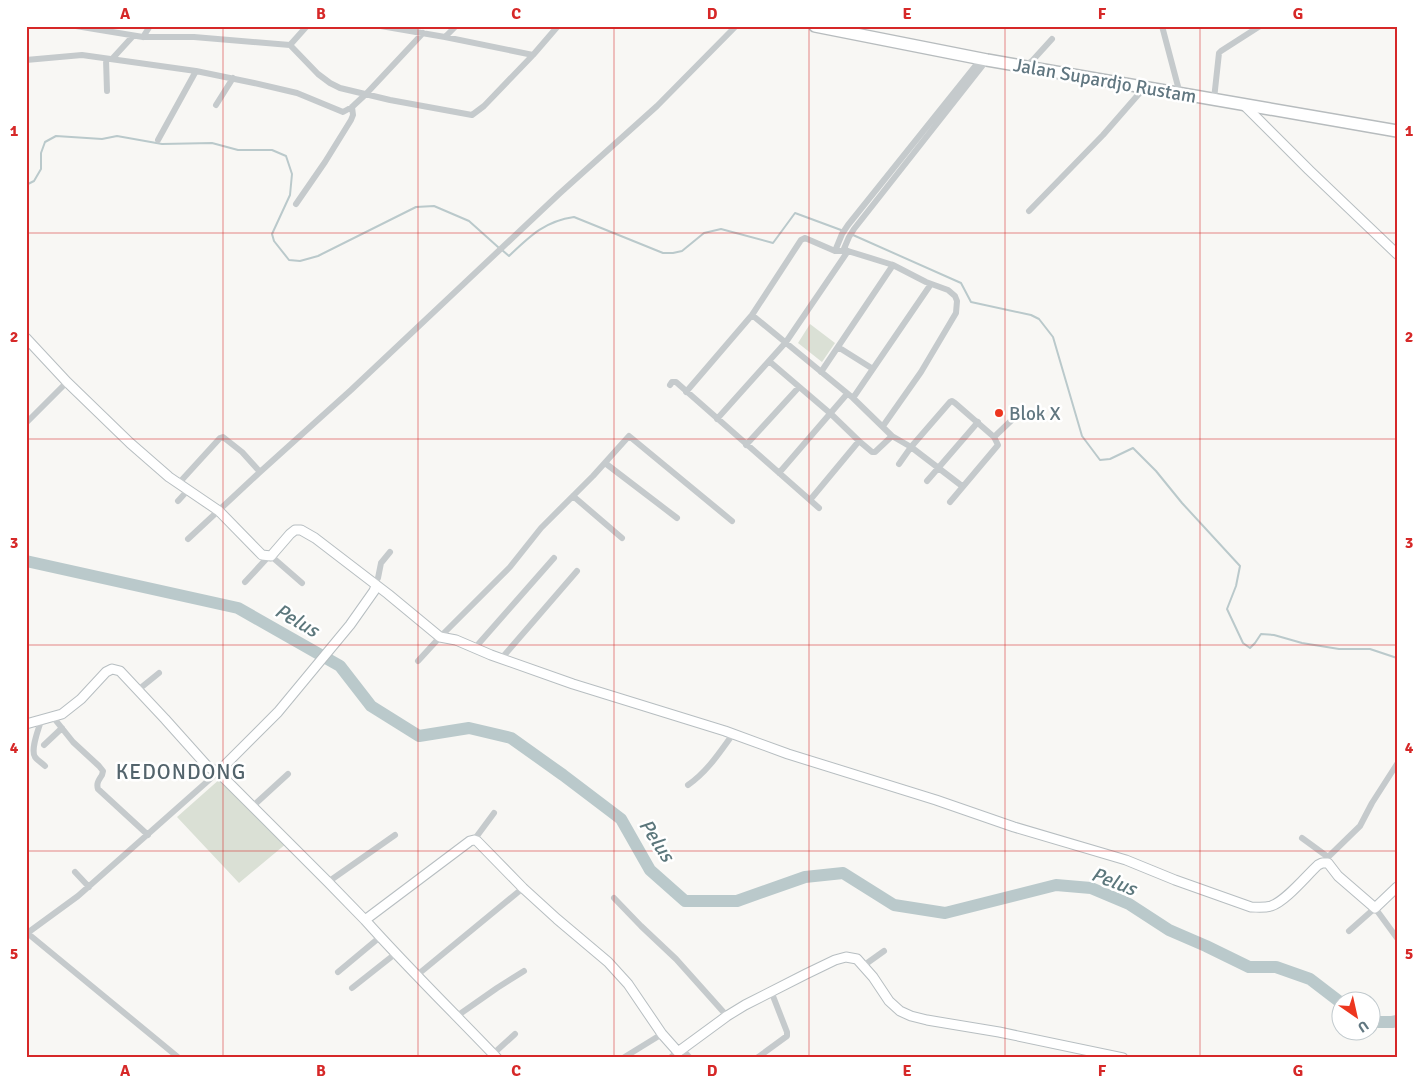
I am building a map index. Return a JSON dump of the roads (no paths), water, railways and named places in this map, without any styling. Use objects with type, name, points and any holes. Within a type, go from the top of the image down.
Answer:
[{"type":"highway","name":"Jalan Supardjo Rustam","points":[[815,26],[1144,88],[1397,131]]},
{"type":"street","points":[[76,26],[143,37],[194,37],[290,45],[318,74],[340,88],[472,115],[484,106],[558,26]]},
{"type":"street","points":[[143,37],[150,26]]},
{"type":"street","points":[[290,45],[307,26]]},
{"type":"street","points":[[381,26],[533,55]]},
{"type":"street","points":[[445,37],[456,26]]},
{"type":"street","points":[[188,539],[351,390],[559,194],[657,106],[736,26]]},
{"type":"street","points":[[1162,26],[1180,94]]},
{"type":"street","points":[[1214,99],[1220,51],[1260,26]]},
{"type":"street","points":[[26,60],[82,55],[196,71],[297,93],[342,112],[352,107],[366,94],[423,34]]},
{"type":"street","points":[[106,91],[109,59],[133,36]]},
{"type":"street","points":[[1025,66],[1052,39]]},
{"type":"street","points":[[835,251],[851,227],[984,59]]},
{"type":"street","points":[[158,140],[196,71]]},
{"type":"street","points":[[216,105],[233,78]]},
{"type":"street","points":[[1029,211],[1103,135],[1144,88]]},
{"type":"street","points":[[1244,105],[1308,170],[1397,254]]},
{"type":"street","points":[[296,204],[351,120],[353,115],[352,107]]},
{"type":"street","points":[[717,419],[786,342],[846,251],[845,235]]},
{"type":"street","points":[[686,392],[752,315],[803,238],[835,251],[846,251],[894,265],[931,284],[948,290],[958,301],[956,313],[921,372],[883,426]]},
{"type":"street","points":[[821,372],[894,265]]},
{"type":"street","points":[[779,473],[872,370],[931,284]]},
{"type":"street","points":[[752,315],[850,396],[892,436],[911,447],[962,486]]},
{"type":"street","points":[[26,338],[67,382],[152,463],[219,511],[262,555],[270,556],[302,583]]},
{"type":"street","points":[[838,347],[872,370]]},
{"type":"street","points":[[769,361],[872,452],[875,452],[892,436]]},
{"type":"street","points":[[26,423],[67,382]]},
{"type":"street","points":[[670,385],[672,382],[676,382],[819,508]]},
{"type":"street","points":[[746,445],[799,387]]},
{"type":"street","points":[[899,464],[911,447],[952,401],[994,437],[998,445],[950,502]]},
{"type":"street","points":[[994,437],[1015,417]]},
{"type":"street","points":[[927,481],[978,422]]},
{"type":"street","points":[[179,484],[223,436],[242,452],[260,472]]},
{"type":"street","points":[[418,661],[510,566],[541,528],[629,436],[732,521]]},
{"type":"street","points":[[810,500],[860,441]]},
{"type":"street","points":[[605,463],[677,518]]},
{"type":"street","points":[[178,501],[188,490]]},
{"type":"street","points":[[573,496],[622,538]]},
{"type":"street","points":[[245,582],[290,534],[296,530],[301,530],[315,538],[440,637],[456,640],[474,649],[573,684],[733,734],[788,754],[936,800],[1014,827],[1126,860],[1251,907],[1267,907],[1278,903],[1360,826],[1397,764]]},
{"type":"street","points":[[180,1058],[152,1033],[27,933],[89,887],[218,772],[278,712],[350,626],[374,591],[381,563],[390,552]]},
{"type":"street","points":[[474,649],[554,558]]},
{"type":"street","points":[[501,659],[577,571]]},
{"type":"street","points":[[26,724],[53,717],[68,710],[106,672],[112,669],[120,671],[208,767],[218,772],[253,806],[495,1056],[515,1034]]},
{"type":"street","points":[[138,690],[159,673]]},
{"type":"street","points":[[53,717],[74,742],[103,771],[98,780],[98,789],[148,835]]},
{"type":"street","points":[[41,720],[34,742],[33,754],[45,766]]},
{"type":"street","points":[[44,745],[62,728]]},
{"type":"street","points":[[688,785],[709,766],[733,734]]},
{"type":"street","points":[[253,806],[288,774]]},
{"type":"street","points":[[365,920],[470,841],[474,840],[494,813]]},
{"type":"street","points":[[328,882],[394,835]]},
{"type":"street","points":[[1302,838],[1328,863],[1338,876],[1375,908],[1397,938]]},
{"type":"street","points":[[474,840],[480,843],[504,870],[557,919],[608,962],[628,984],[662,1034],[690,1058]]},
{"type":"street","points":[[75,872],[89,887]]},
{"type":"street","points":[[1349,931],[1397,887]]},
{"type":"street","points":[[416,976],[523,888]]},
{"type":"street","points":[[614,898],[676,959],[727,1016]]},
{"type":"street","points":[[338,972],[380,937]]},
{"type":"street","points":[[863,966],[884,951]]},
{"type":"street","points":[[352,988],[395,954]]},
{"type":"street","points":[[670,1058],[727,1016],[771,991],[842,957],[855,958],[873,978],[888,1000],[900,1011],[911,1016],[1123,1058]]},
{"type":"street","points":[[457,1016],[524,971]]},
{"type":"street","points":[[757,1058],[787,1036],[771,991]]},
{"type":"street","points":[[623,1058],[662,1034]]},
{"type":"waterway","points":[[26,185],[34,181],[41,169],[41,153],[45,142],[56,136],[102,139],[117,136],[162,144],[212,143],[238,150],[272,150],[286,156],[292,174],[290,195],[272,234],[274,241],[289,260],[300,261],[318,256],[416,207],[434,206],[469,221],[498,247]]},
{"type":"waterway","points":[[502,250],[509,256],[538,230],[555,222],[574,217],[663,253],[682,251],[704,233],[721,229],[773,243],[795,213],[841,230]]},
{"type":"waterway","points":[[853,235],[961,283],[971,302],[1031,315],[1039,319],[1053,337],[1082,436],[1100,460],[1110,459],[1133,448],[1156,471],[1182,503],[1240,566],[1236,586],[1227,609],[1243,643],[1250,648],[1261,634],[1274,635],[1302,643],[1339,649],[1370,649],[1397,658]]},
{"type":"waterway","name":"Pelus","points":[[26,561],[238,608],[340,666],[371,706],[419,736],[469,728],[511,738],[621,819],[650,870],[685,901],[737,901],[805,877],[843,873],[894,905],[945,913],[1056,885],[1091,888],[1129,904],[1169,930],[1249,967],[1276,967],[1310,979],[1330,994]]},
{"type":"waterway","name":"Pelus","points":[[1380,1022],[1397,1021]]},
{"type":"place","name":"Blok X","points":[[999,413]]},
{"type":"district","name":"KEDONDONG","points":[[181,772]]}]
